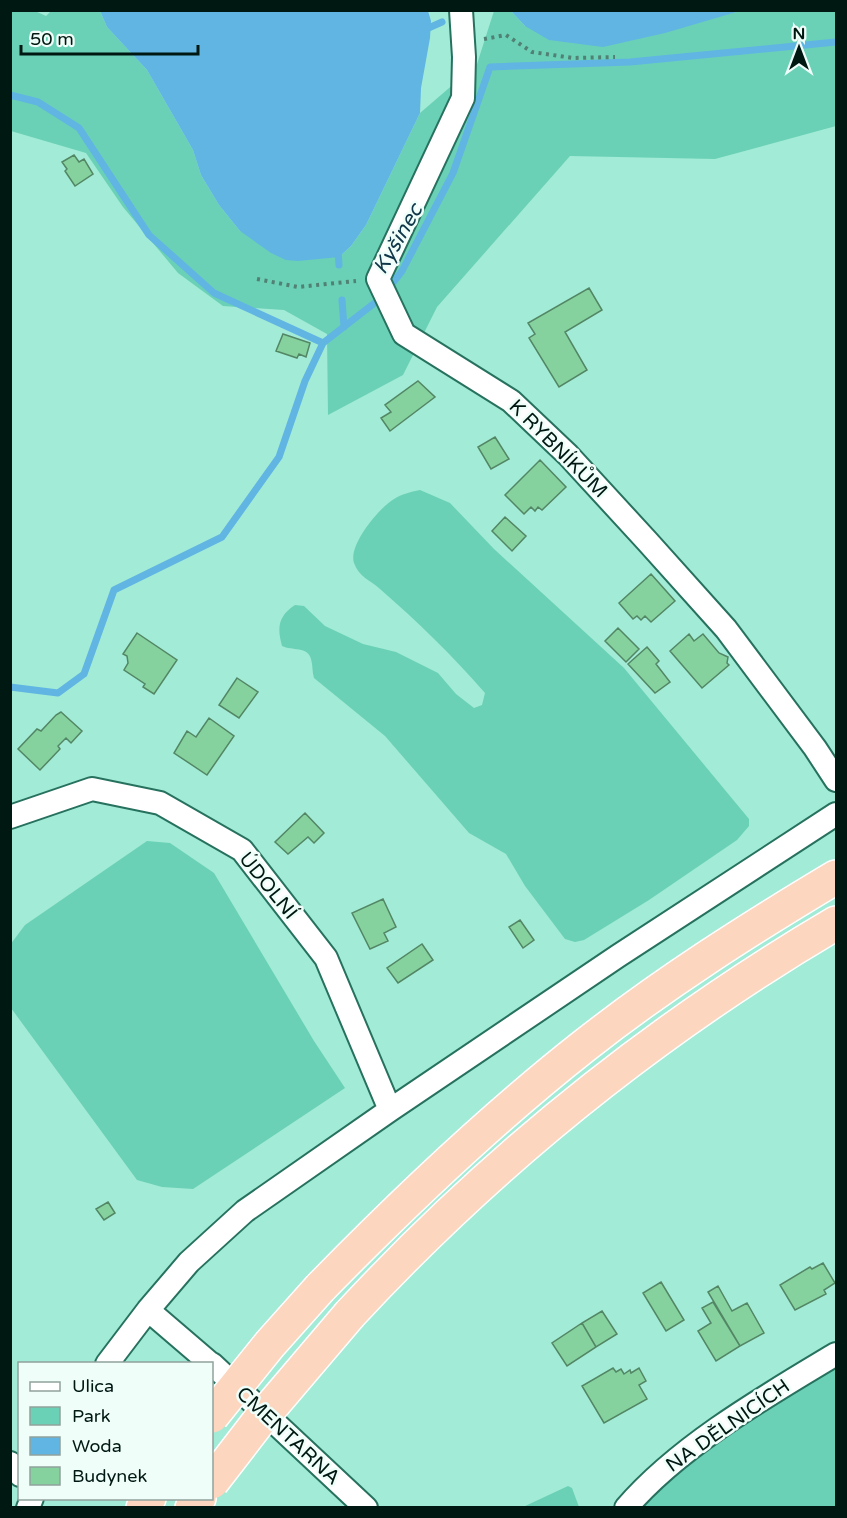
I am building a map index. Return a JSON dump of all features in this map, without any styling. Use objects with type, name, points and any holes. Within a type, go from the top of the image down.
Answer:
[{"type":"highway","points":[[213,1415],[270,1344],[320,1288],[384,1222],[514,1103],[585,1045],[685,973],[743,934],[837,877]]},
{"type":"highway","points":[[213,1480],[259,1421],[350,1314],[382,1279],[468,1195],[578,1100],[654,1042],[714,999],[837,923]]},
{"type":"street","points":[[378,280],[462,98],[461,10]]},
{"type":"street","name":"K RYBNÍKŮM","points":[[378,280],[404,334],[511,401],[568,456],[726,630],[837,780]]},
{"type":"street","name":"ÚDOLNÍ","points":[[10,817],[92,789],[160,804],[242,850],[326,958],[390,1110]]},
{"type":"street","points":[[109,1362],[148,1310],[189,1262],[245,1211],[390,1110],[628,950],[837,814]]},
{"type":"street","name":"CMENTARNA","points":[[148,1310],[209,1362]]},
{"type":"street","name":"NA DĚLNICÍCH","points":[[626,1508],[652,1480],[722,1426],[837,1354]]},
{"type":"street","name":"CMENTARNA","points":[[213,1366],[366,1508]]},
{"type":"path","points":[[463,44],[506,35],[531,52],[573,58],[615,57]]},
{"type":"path","points":[[257,279],[298,287],[378,280]]},
{"type":"green space","points":[[10,11],[35,11],[46,16],[51,11],[100,11],[107,27],[147,70],[193,150],[201,175],[219,205],[240,231],[339,257],[351,246],[366,225],[420,113],[477,64],[494,11],[511,11],[525,26],[728,14],[740,11],[836,11],[836,126],[715,159],[570,156],[437,307],[403,375],[328,415],[327,334],[284,310],[223,306],[178,273],[123,207],[86,153],[11,131]]},
{"type":"green space","points":[[420,490],[450,503],[494,549],[624,668],[749,819],[749,826],[737,840],[649,900],[584,940],[575,942],[565,939],[525,886],[506,854],[469,833],[385,736],[314,678],[311,659],[307,652],[282,646],[279,628],[282,618],[295,605],[304,606],[325,626],[363,644],[396,652],[438,673],[456,694],[474,708],[482,705],[485,693],[473,679],[421,626],[362,575],[354,563],[353,555],[360,537],[373,518],[394,499]]},
{"type":"green space","points":[[147,841],[170,843],[214,873],[314,1041],[345,1088],[193,1189],[162,1187],[137,1180],[11,1008],[10,945],[25,925]]},
{"type":"green space","points":[[836,1365],[836,1507],[642,1508],[711,1449]]},
{"type":"green space","points":[[568,1486],[572,1488],[579,1507],[523,1507]]},
{"type":"water","points":[[100,11],[428,11],[431,21],[430,38],[421,88],[420,113],[366,225],[351,246],[339,257],[286,260],[271,253],[240,231],[219,205],[201,175],[193,150],[147,70],[107,27]]},
{"type":"water","points":[[511,11],[740,11],[665,33],[603,47],[549,40],[525,26]]},
{"type":"building","points":[[74,155],[79,162],[84,159],[93,174],[75,186],[62,162]]},
{"type":"building","points":[[589,288],[602,310],[565,332],[587,370],[559,387],[529,338],[535,334],[528,323]]},
{"type":"building","points":[[283,334],[310,343],[306,357],[299,354],[297,358],[276,351]]},
{"type":"building","points":[[418,381],[435,397],[390,431],[381,418],[391,412],[385,405]]},
{"type":"building","points":[[495,437],[509,459],[491,469],[478,447]]},
{"type":"building","points":[[540,460],[566,487],[542,510],[538,507],[535,511],[531,507],[524,514],[505,495]]},
{"type":"building","points":[[505,517],[526,536],[512,551],[492,531]]},
{"type":"building","points":[[651,574],[675,601],[651,622],[645,616],[641,620],[637,616],[633,619],[619,603]]},
{"type":"building","points":[[618,628],[639,649],[626,662],[605,641]]},
{"type":"building","points":[[137,633],[177,660],[154,694],[143,687],[145,684],[124,670],[128,663],[127,656],[123,654]]},
{"type":"building","points":[[689,634],[694,641],[703,634],[719,653],[728,657],[729,665],[702,688],[670,651]]},
{"type":"building","points":[[647,647],[659,661],[656,664],[670,682],[655,693],[628,664]]},
{"type":"building","points":[[237,678],[258,692],[239,718],[219,705]]},
{"type":"building","points":[[61,712],[82,731],[71,743],[66,738],[58,746],[60,749],[40,770],[18,749],[37,729],[41,731]]},
{"type":"building","points":[[209,718],[234,736],[207,775],[174,753],[187,731],[196,737]]},
{"type":"building","points":[[305,813],[324,833],[314,843],[308,837],[288,854],[275,842]]},
{"type":"building","points":[[383,899],[396,927],[384,933],[388,941],[370,949],[352,913]]},
{"type":"building","points":[[520,920],[534,940],[523,948],[509,927]]},
{"type":"building","points":[[422,944],[433,960],[398,983],[387,968]]},
{"type":"building","points":[[108,1202],[115,1213],[104,1220],[96,1209]]},
{"type":"building","points":[[823,1263],[835,1283],[824,1290],[826,1294],[795,1310],[780,1285],[810,1267],[812,1269]]},
{"type":"building","points":[[661,1282],[684,1320],[666,1331],[643,1293]]},
{"type":"building","points":[[718,1286],[732,1311],[747,1303],[764,1333],[740,1346],[708,1292]]},
{"type":"building","points":[[713,1302],[740,1346],[716,1361],[698,1331],[711,1323],[702,1308]]},
{"type":"building","points":[[602,1311],[617,1334],[596,1347],[582,1323]]},
{"type":"building","points":[[582,1323],[596,1347],[567,1366],[552,1343]]},
{"type":"building","points":[[613,1368],[616,1372],[621,1369],[624,1374],[639,1368],[646,1381],[639,1385],[647,1399],[604,1423],[582,1386]]},
{"type":"waterway","points":[[424,30],[442,22]]},
{"type":"waterway","name":"Kyšinec","points":[[10,95],[38,102],[79,128],[149,235],[214,293],[323,343],[381,298],[402,271],[453,173],[490,67],[630,62],[836,42]]},
{"type":"waterway","points":[[338,249],[339,265]]},
{"type":"waterway","points":[[342,300],[344,327]]},
{"type":"waterway","points":[[10,687],[58,693],[84,674],[114,590],[222,537],[279,457],[305,381],[323,343]]}]
